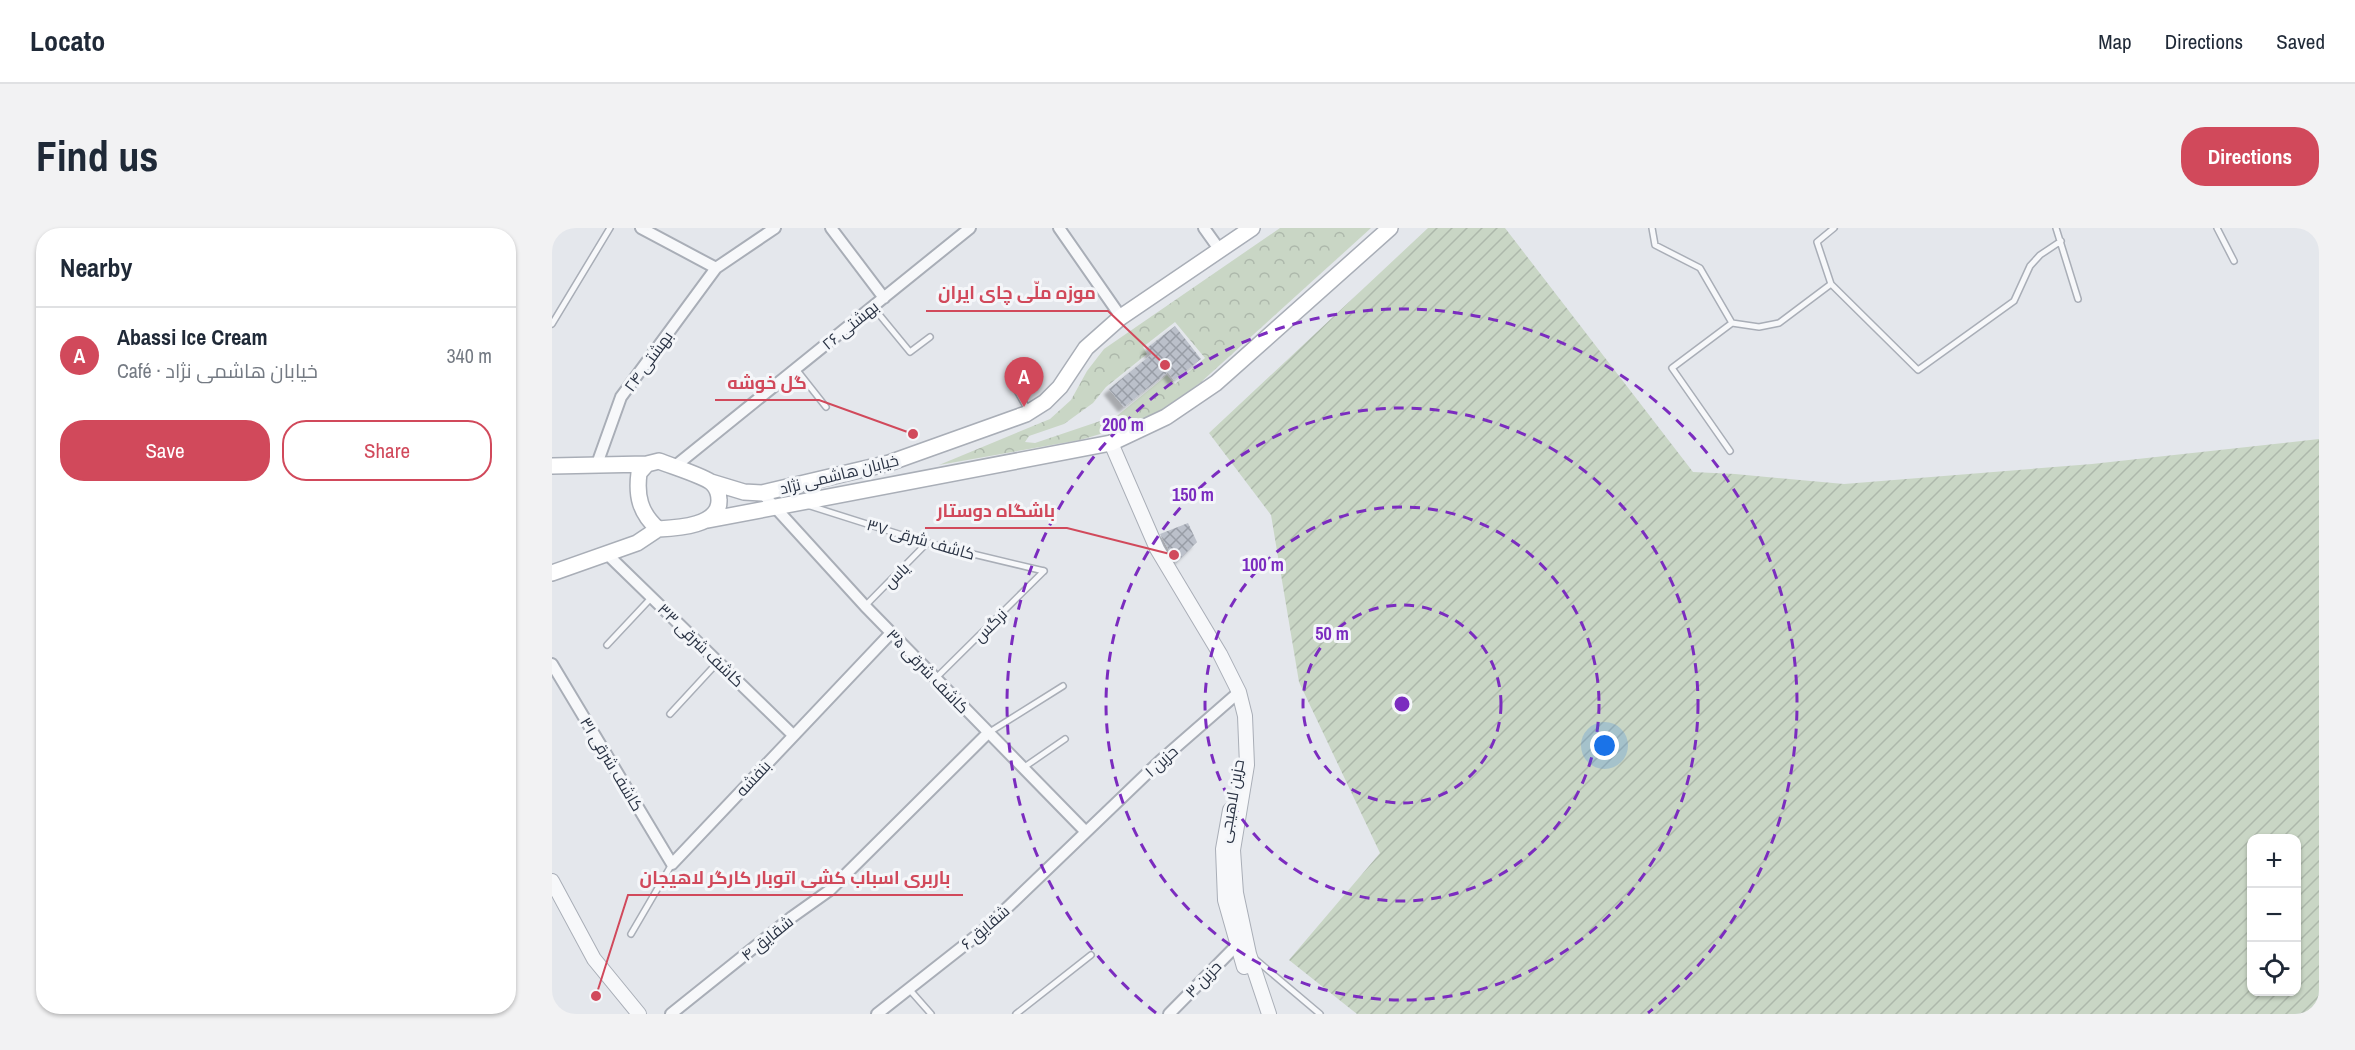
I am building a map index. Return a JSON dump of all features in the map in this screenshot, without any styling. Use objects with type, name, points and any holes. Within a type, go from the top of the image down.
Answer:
[{"type":"main road","name":"خیابان هاشمی نژاد","points":[[711,482],[744,492],[762,493],[889,463],[1029,412],[1045,402],[1060,387],[1086,348],[1121,317],[1252,228]]},
{"type":"main road","points":[[552,573],[637,543],[658,529],[1111,443],[1166,417],[1216,383],[1390,228]]},
{"type":"main road","points":[[552,466],[647,464],[659,461],[711,482],[718,491],[720,502],[716,512],[708,520]]},
{"type":"main road","points":[[647,464],[639,472],[643,514],[658,529]]},
{"type":"street","points":[[641,228],[716,268]]},
{"type":"street","name":"بهشتی ۲۴","points":[[597,464],[621,397],[716,268],[776,228]]},
{"type":"street","points":[[831,228],[884,298]]},
{"type":"street","name":"بهشتی ۲۶","points":[[674,467],[970,228]]},
{"type":"street","points":[[1059,228],[1121,317]]},
{"type":"street","points":[[1204,228],[1219,249]]},
{"type":"street","name":"حزین لاهیجی","points":[[1111,443],[1157,549],[1220,654],[1239,692],[1245,716],[1247,765],[1233,850],[1236,893],[1249,954],[1269,1014]]},
{"type":"street","name":"کاشف شرقی ۳۵","points":[[762,493],[865,606],[1086,832]]},
{"type":"street","name":"کاشف شرقی ۳۳","points":[[608,555],[793,735]]},
{"type":"street","name":"بنفشه","points":[[672,864],[891,633]]},
{"type":"street","name":"کاشف شرقی ۳۱","points":[[552,664],[672,864]]},
{"type":"street","name":"حزین لاهیجی","points":[[1239,692],[1240,756],[1222,849],[1225,900],[1259,1014]]},
{"type":"street","name":"حزین ۱","points":[[1086,832],[1160,761],[1239,692]]},
{"type":"street","name":"شقایق ۴","points":[[671,1014],[792,917],[830,890],[988,733]]},
{"type":"street","name":"شقایق ۶","points":[[877,1014],[985,930],[1086,832]]},
{"type":"street","points":[[552,881],[594,959],[639,1014]]},
{"type":"street","name":"حزین ۳","points":[[1169,1014],[1237,945]]},
{"type":"lane","points":[[552,324],[610,228]]},
{"type":"lane","points":[[1652,228],[1655,245],[1700,268],[1732,323]]},
{"type":"lane","points":[[1834,228],[1817,242],[1831,284],[1918,370],[2014,301],[2030,266],[2040,255],[2061,241]]},
{"type":"lane","points":[[2056,228],[2078,299]]},
{"type":"lane","points":[[2217,228],[2234,261]]},
{"type":"lane","points":[[1730,451],[1672,368],[1732,323],[1759,327],[1779,323],[1831,284]]},
{"type":"lane","points":[[873,307],[910,352],[930,337]]},
{"type":"lane","points":[[796,369],[826,407]]},
{"type":"lane","points":[[1010,378],[1029,412]]},
{"type":"lane","name":"کاشف شرقی ۳۷","points":[[800,503],[927,543],[1044,571]]},
{"type":"lane","name":"یاس","points":[[865,606],[927,543]]},
{"type":"lane","name":"نرگس","points":[[935,679],[1044,571]]},
{"type":"lane","points":[[608,645],[652,597]]},
{"type":"lane","points":[[670,714],[718,662]]},
{"type":"lane","points":[[988,733],[1063,686]]},
{"type":"lane","points":[[1023,768],[1065,739]]},
{"type":"lane","name":"بنفشه","points":[[631,934],[672,864]]},
{"type":"lane","points":[[1249,954],[1320,1014]]},
{"type":"lane","points":[[1016,1014],[1091,955]]},
{"type":"lane","points":[[909,988],[931,1014]]},
{"type":"green space","points":[[1280,228],[1371,228],[1200,383],[1168,407],[1124,427],[1080,440],[939,465],[1050,419],[1071,400],[1087,371],[1104,349]],"holes":[[[1175,322],[1205,358],[1175,384],[1167,375],[1118,415],[1035,443],[1025,442],[1029,436],[1064,424],[1093,403],[1106,387],[1147,354],[1143,347]]]},
{"type":"green space","points":[[1428,228],[1505,228],[1693,472],[1844,484],[2092,464],[2319,439],[2319,1014],[1357,1014],[1289,960],[1380,853],[1299,682],[1271,515],[1209,433]]},
{"type":"building","points":[[1175,326],[1201,359],[1174,380],[1168,372],[1124,407],[1109,389],[1152,354],[1147,348]]},
{"type":"building","points":[[1188,523],[1197,542],[1176,563],[1160,534]]},
{"type":"place","name":"موزه ملّی چای ایران","points":[[1165,365]]},
{"type":"place","name":"Abassi Ice Cream","points":[[1024,407]]},
{"type":"place","name":"گل خوشه","points":[[913,434]]},
{"type":"place","name":"باشگاه دوستار","points":[[1174,555]]},
{"type":"place","name":"باربری اسباب کشی اتوبار کارگر لاهیجان","points":[[596,996]]}]
